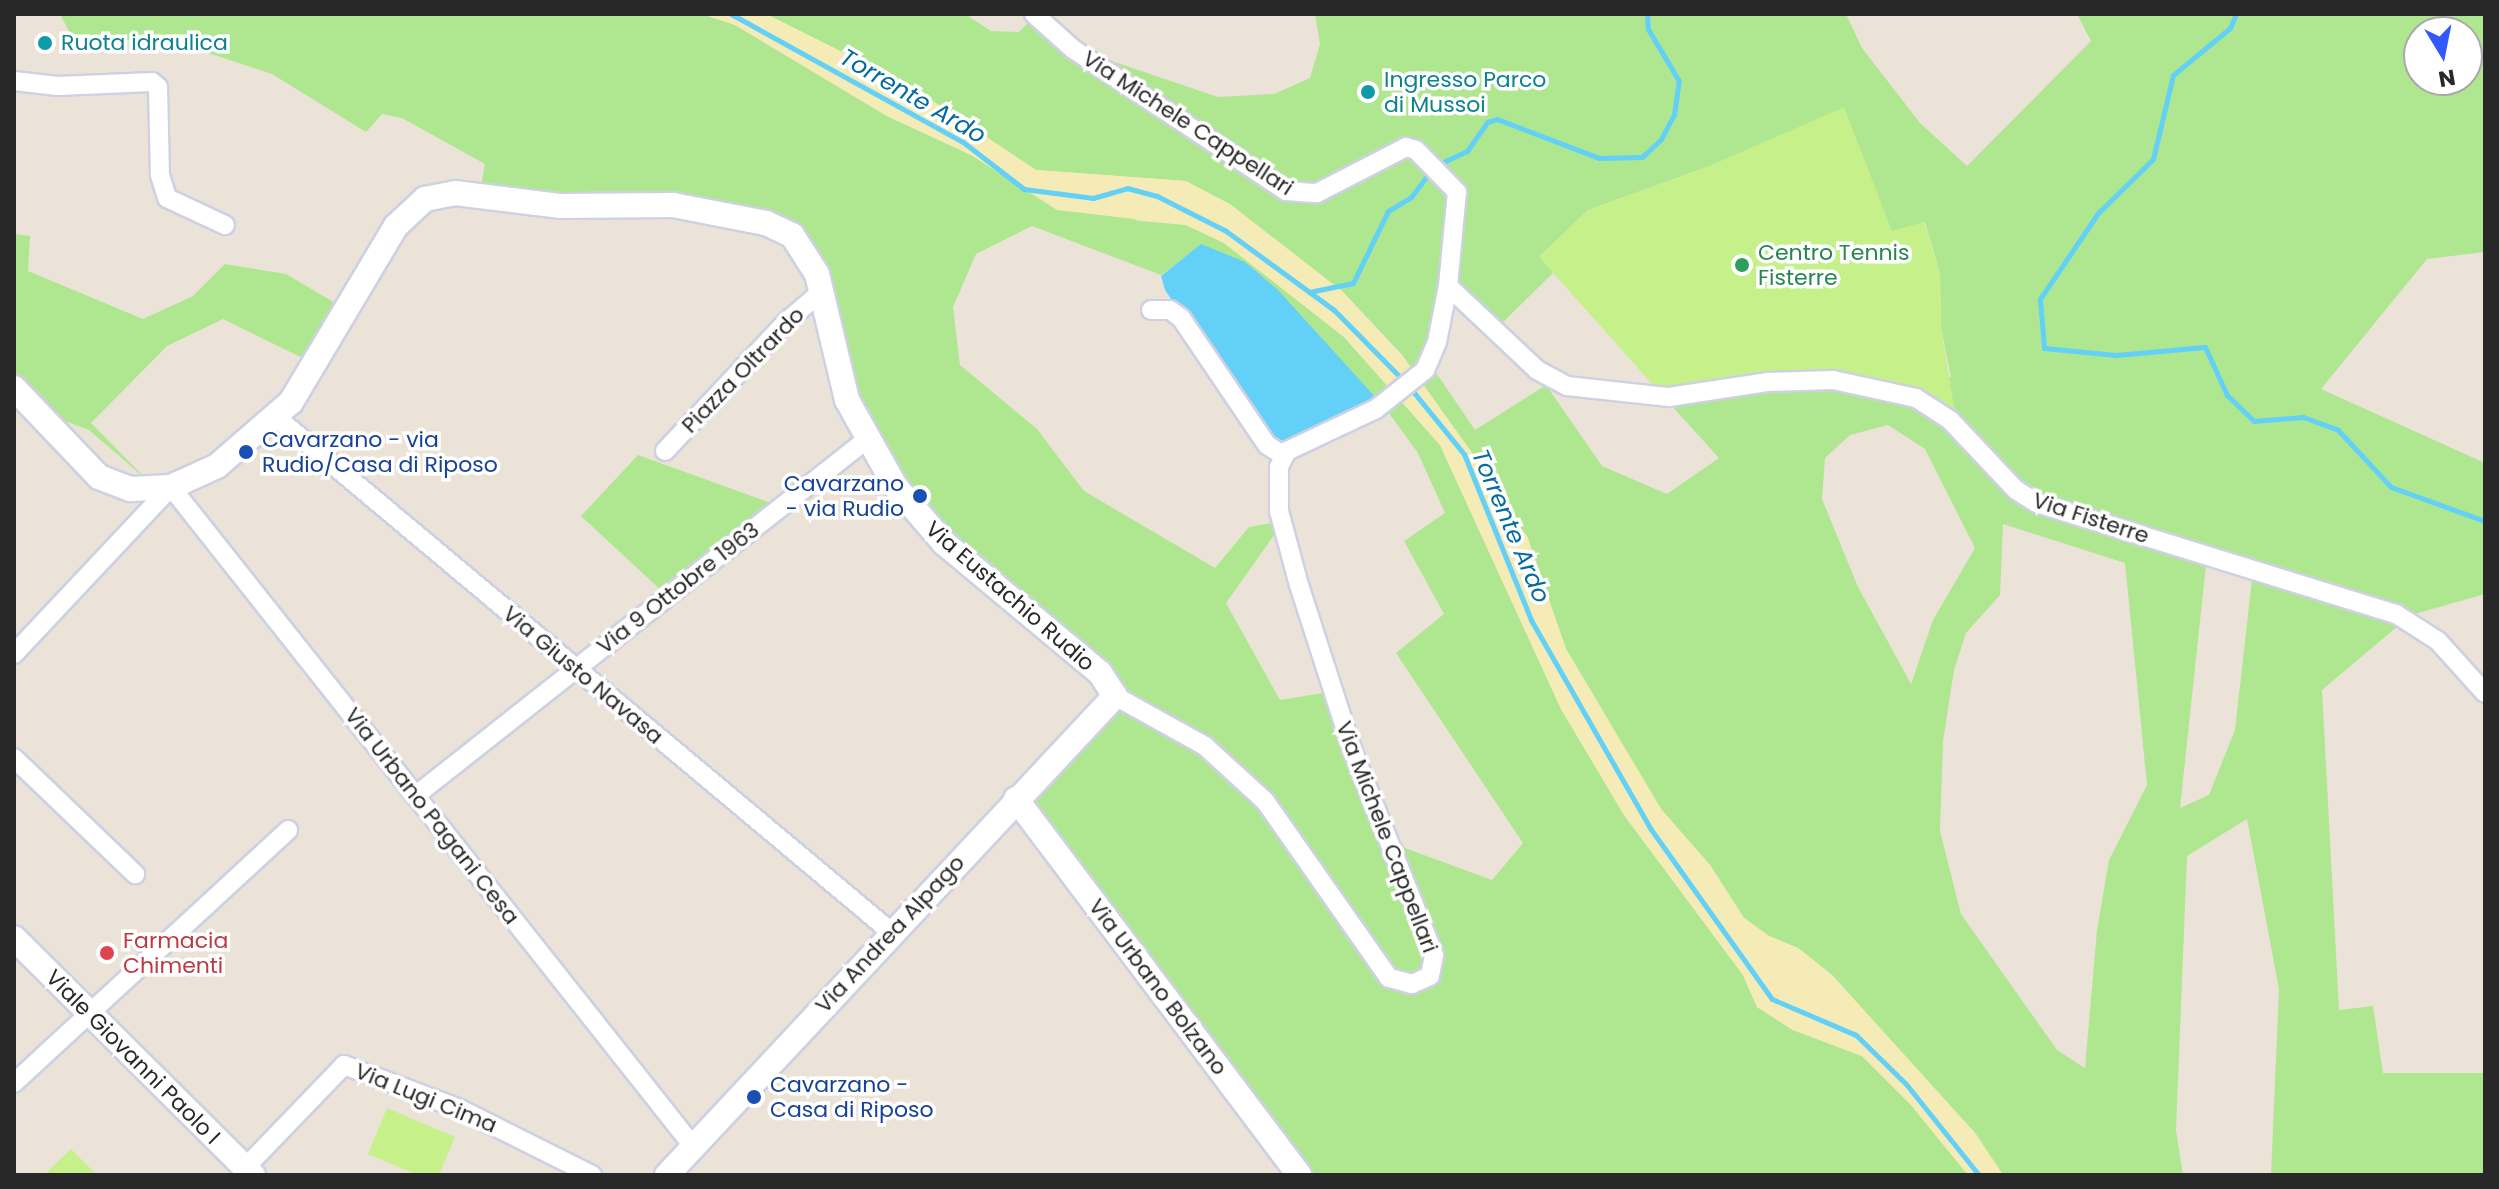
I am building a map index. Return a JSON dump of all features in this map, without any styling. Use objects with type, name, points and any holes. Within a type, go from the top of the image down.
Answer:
[{"type":"street","name":"Via Michele Cappellari","points":[[1034,14],[1073,49],[1291,193],[1317,193],[1393,150],[1416,150],[1455,188],[1459,202],[1448,286],[1437,342],[1425,370],[1385,403],[1283,455],[1279,511],[1352,749],[1434,955],[1430,976],[1412,984],[1389,978],[1265,801],[1205,746],[1115,696]]},
{"type":"street","points":[[14,81],[58,86],[152,82],[158,87],[160,175],[167,198],[225,225]]},
{"type":"street","name":"Via Eustachio Rudio","points":[[171,487],[217,466],[276,417],[308,378],[402,218],[416,204],[444,194],[561,206],[673,205],[766,223],[797,241],[822,291],[835,364],[866,440],[930,529],[1100,673],[1115,696]]},
{"type":"street","name":"Via Fisterre","points":[[1448,286],[1537,370],[1567,386],[1669,397],[1767,382],[1833,380],[1916,398],[1950,420],[2025,497],[2396,614],[2438,641],[2485,693]]},
{"type":"street","name":"Piazza Oltrardo","points":[[665,451],[786,322],[822,291]]},
{"type":"street","points":[[1151,310],[1170,310],[1181,318],[1267,445],[1283,455]]},
{"type":"street","points":[[14,388],[99,477],[131,489],[171,487]]},
{"type":"street","name":"Via Giusto Navasa","points":[[276,417],[891,932]]},
{"type":"street","name":"Via 9 Ottobre 1963","points":[[415,796],[866,440]]},
{"type":"street","points":[[14,654],[171,487]]},
{"type":"street","name":"Via Urbano Pagani Cesa","points":[[171,487],[693,1146]]},
{"type":"street","name":"Via Andrea Alpago","points":[[667,1175],[1115,696]]},
{"type":"street","points":[[14,758],[135,874]]},
{"type":"street","name":"Via Urbano Bolzano","points":[[1016,799],[1299,1175]]},
{"type":"street","points":[[14,1083],[88,1011],[288,830]]},
{"type":"street","name":"Viale Giovanni Paolo I","points":[[14,938],[249,1171]]},
{"type":"street","name":"Via Lugi Cima","points":[[249,1171],[344,1065],[431,1097],[592,1175]]},
{"type":"green space","points":[[60,14],[702,14],[735,25],[887,116],[971,155],[1139,221],[1186,225],[1224,243],[1344,337],[1440,445],[1561,709],[1624,815],[1743,975],[1757,1007],[1793,1030],[1862,1056],[1911,1105],[1968,1175],[1291,1175],[1012,798],[1123,690],[947,540],[871,438],[830,323],[781,232],[657,207],[480,192],[485,164],[402,118],[382,114],[366,132],[272,74],[172,41],[73,39]],"holes":[[[1032,226],[1161,275],[1201,245],[1349,373],[1386,409],[1418,453],[1445,513],[1404,541],[1444,614],[1396,653],[1523,843],[1492,880],[1405,848],[1358,772],[1329,692],[1280,700],[1226,603],[1284,521],[1249,527],[1215,568],[1084,491],[1037,429],[960,365],[953,307],[976,254]]]},
{"type":"green space","points":[[766,14],[965,14],[991,31],[1019,32],[1037,14],[1094,55],[1218,97],[1274,94],[1310,78],[1320,44],[1315,14],[1846,14],[1862,48],[1920,123],[1967,166],[2091,41],[2077,14],[2485,14],[2485,252],[2427,259],[2321,389],[2485,463],[2485,594],[2411,615],[2322,690],[2339,1010],[2373,1006],[2383,1073],[2485,1073],[2485,1175],[2271,1175],[2279,989],[2247,819],[2187,856],[2176,1130],[2183,1175],[2003,1175],[1975,1133],[1832,975],[1798,948],[1769,936],[1744,918],[1710,865],[1661,809],[1566,649],[1527,536],[1496,499],[1475,457],[1402,355],[1342,291],[1186,181],[1036,170],[910,86]],"holes":[[[1707,167],[1892,232],[1925,222],[1940,274],[1941,328],[1951,377],[1767,382],[1670,404],[1719,458],[1667,494],[1602,466],[1546,385],[1475,430],[1424,355],[1441,278],[1497,328],[1553,273],[1540,256],[1588,210]],[[1888,425],[1925,449],[1975,548],[1933,620],[1911,684],[1858,587],[1822,499],[1825,458],[1850,435]],[[2003,524],[2125,563],[2147,785],[2109,860],[2097,930],[2085,1068],[2057,1050],[1961,914],[1940,831],[1943,741],[1954,670],[1966,633],[2000,595]],[[2206,565],[2252,579],[2235,730],[2209,795],[2180,808]]]},
{"type":"green space","name":"Centro Tennis Fisterre","points":[[1844,107],[1892,231],[1924,222],[1940,274],[1941,328],[1956,419],[1844,375],[1670,404],[1539,257],[1588,210],[1707,167]]},
{"type":"green space","points":[[14,234],[30,236],[28,271],[143,319],[193,296],[225,264],[286,274],[352,313],[321,367],[223,319],[167,346],[91,423],[147,480],[89,430],[14,402]]},
{"type":"green space","points":[[638,455],[779,506],[664,593],[581,516]]},
{"type":"green space","points":[[387,1108],[455,1137],[439,1175],[417,1175],[368,1154]]},
{"type":"green space","points":[[71,1149],[97,1175],[44,1175]]},
{"type":"sand","points":[[702,14],[766,14],[910,86],[1036,170],[1186,181],[1230,204],[1342,291],[1402,355],[1475,457],[1496,499],[1527,536],[1566,649],[1661,809],[1710,865],[1744,918],[1769,936],[1798,948],[1832,975],[1975,1133],[2003,1175],[1968,1175],[1911,1105],[1862,1056],[1793,1030],[1757,1007],[1743,975],[1624,815],[1561,709],[1440,445],[1344,337],[1224,243],[1186,225],[1057,210],[971,155],[887,116],[735,25]]},
{"type":"water","points":[[1201,244],[1245,262],[1278,290],[1386,409],[1278,456],[1165,290],[1161,276]]},
{"type":"waterway","name":"Torrente Ardo","points":[[731,14],[963,142],[1024,189],[1093,198],[1127,188],[1157,196],[1226,231],[1334,310],[1404,381]]},
{"type":"waterway","points":[[1437,165],[1467,151],[1487,122],[1497,119],[1599,158],[1642,157],[1661,139],[1674,115],[1679,81],[1648,29],[1647,14]]},
{"type":"waterway","points":[[2236,14],[2230,28],[2173,75],[2153,159],[2098,213],[2040,299],[2044,348],[2116,355],[2205,347],[2227,395],[2254,421],[2303,417],[2338,430],[2391,487],[2485,521]]},
{"type":"waterway","points":[[1309,292],[1353,283],[1388,211],[1411,197],[1430,172]]},
{"type":"waterway","name":"Torrente Ardo","points":[[1411,389],[1464,454],[1531,620],[1650,828],[1772,999],[1856,1035],[1906,1084],[1979,1175]]},
{"type":"place","name":"Ruota idraulica","points":[[45,43]]},
{"type":"place","name":"Ingresso Parco di Mussoi","points":[[1368,92]]},
{"type":"place","name":"Centro Tennis Fisterre","points":[[1742,265]]},
{"type":"place","name":"Cavarzano - via Rudio/Casa di Riposo","points":[[246,452]]},
{"type":"place","name":"Cavarzano - via Rudio","points":[[920,496]]},
{"type":"place","name":"Farmacia Chimenti","points":[[107,953]]},
{"type":"place","name":"Cavarzano - Casa di Riposo","points":[[754,1097]]}]
